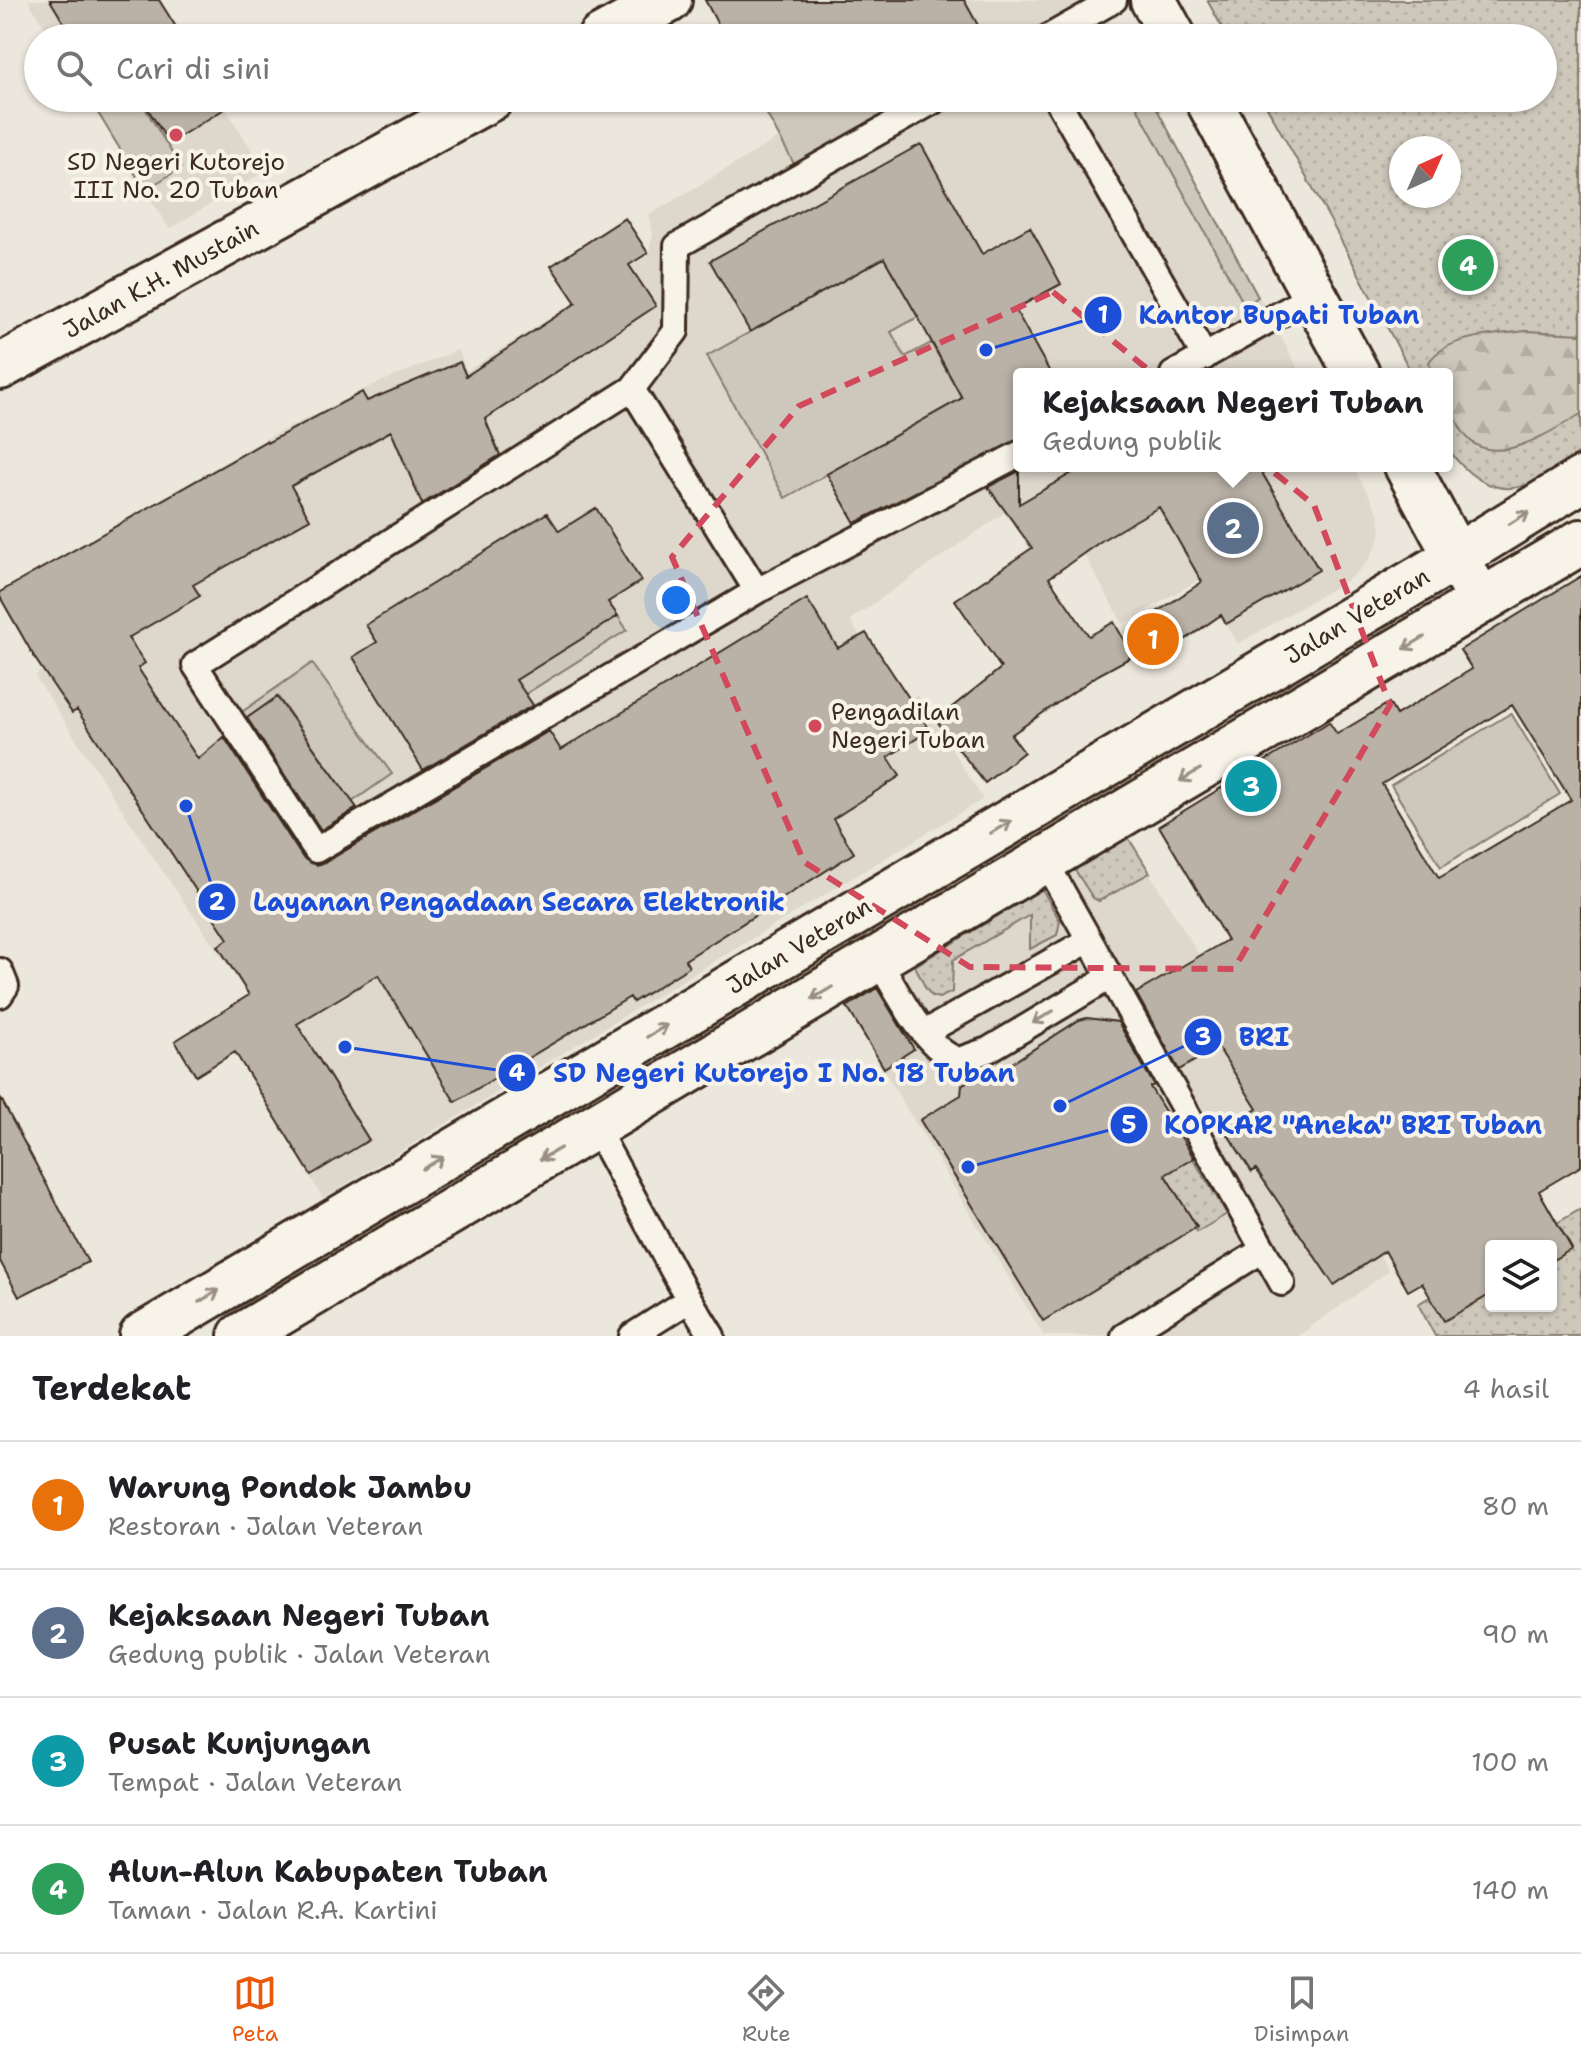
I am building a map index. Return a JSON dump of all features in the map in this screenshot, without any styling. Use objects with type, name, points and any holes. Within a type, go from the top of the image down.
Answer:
[{"type":"main road","points":[[625,24],[669,0]]},
{"type":"main road","points":[[1153,0],[1166,24]]},
{"type":"main road","name":"Jalan K.H. Mustain","points":[[0,367],[465,112]]},
{"type":"main road","points":[[1215,112],[1354,368]]},
{"type":"main road","points":[[1410,472],[1481,603]]},
{"type":"main road","name":"Jalan Veteran","points":[[142,1336],[1581,480]]},
{"type":"main road","points":[[241,1336],[1581,542]]},
{"type":"main road","points":[[947,858],[973,904]]},
{"type":"main road","points":[[896,889],[921,935]]},
{"type":"lane","points":[[1072,24],[1114,0]]},
{"type":"lane","points":[[914,112],[677,246],[676,331],[632,389],[195,665],[316,850],[757,591],[1013,457]]},
{"type":"lane","points":[[1064,112],[1205,357]]},
{"type":"lane","points":[[1184,368],[1314,295]]},
{"type":"lane","points":[[632,389],[757,591]]},
{"type":"lane","points":[[1045,861],[1282,1283]]},
{"type":"lane","points":[[924,1033],[1089,940]]},
{"type":"lane","points":[[878,960],[924,1033],[942,1053],[964,1060],[988,1050],[1110,977]]},
{"type":"lane","points":[[0,971],[6,986],[0,995]]},
{"type":"lane","points":[[595,1127],[689,1300],[712,1336]]},
{"type":"lane","points":[[1124,1336],[1263,1250]]},
{"type":"lane","points":[[632,1336],[689,1300]]},
{"type":"highlighted area","points":[[1053,292],[1314,505],[1390,705],[1234,969],[970,967],[804,862],[672,557],[799,406]]},
{"type":"shaded area","points":[[28,0],[159,0],[174,24],[43,24]]},
{"type":"shaded area","points":[[716,0],[1098,0],[1111,24],[722,24]]},
{"type":"shaded area","name":"SD Negeri Kutorejo III No. 20 Tuban","points":[[97,112],[228,112],[265,171],[169,229]]},
{"type":"shaded area","points":[[764,112],[1159,112],[1298,368],[1013,368],[1013,472],[1356,472],[1379,514],[1381,531],[1378,543],[1367,562],[1352,577],[1238,644],[1200,579],[1123,624],[1046,487],[1020,502],[850,620],[901,704],[918,695],[983,799],[323,1198],[235,1053],[196,1077],[174,1041],[248,995],[35,676],[41,671],[0,599],[0,591],[273,435],[371,386],[458,350],[467,371],[648,255],[653,234],[649,215],[778,138]]},
{"type":"shaded area","points":[[1128,837],[1389,1271],[1298,1336],[1044,1336],[846,1008]]},
{"type":"green space","points":[[1207,0],[1581,0],[1581,452],[1527,485],[1500,488],[1485,483],[1470,473],[1453,455],[1453,368],[1409,368],[1270,112],[1557,112],[1557,24],[1220,24]]},
{"type":"green space","points":[[97,112],[147,112],[181,168],[145,190]]},
{"type":"green space","points":[[766,112],[914,112],[799,173]]},
{"type":"green space","points":[[1140,112],[1159,112],[1258,297],[1245,306]]},
{"type":"green space","points":[[884,258],[918,317],[891,332],[905,357],[931,343],[962,398],[785,498],[707,356]]},
{"type":"green space","points":[[1526,331],[1581,334],[1581,414],[1518,446],[1501,450],[1485,449],[1471,442],[1453,413],[1453,368],[1431,368],[1429,362],[1448,346],[1487,335]]},
{"type":"green space","points":[[618,616],[627,630],[443,746],[434,731]]},
{"type":"green space","points":[[312,663],[392,774],[319,825],[342,787],[278,697],[243,721],[239,714]]},
{"type":"green space","points":[[1511,713],[1560,794],[1441,867],[1391,785]]},
{"type":"green space","points":[[1128,837],[1150,873],[1099,901],[1093,898],[1075,870]]},
{"type":"green space","points":[[1042,889],[1060,921],[1057,935],[1030,949],[1030,915],[953,960],[952,992],[939,998],[932,996],[915,966]]},
{"type":"green space","points":[[1192,1157],[1227,1214],[1197,1232],[1161,1175]]},
{"type":"green space","points":[[1581,1209],[1581,1336],[1435,1336],[1418,1304],[1485,1265],[1485,1312],[1557,1312],[1557,1240],[1528,1240]]},
{"type":"building","points":[[50,0],[159,0],[174,24],[65,24]]},
{"type":"building","points":[[705,0],[964,0],[977,24],[718,24]]},
{"type":"building","points":[[150,112],[219,112],[169,143]]},
{"type":"building","points":[[921,144],[982,254],[1030,227],[1061,284],[1015,309],[1048,368],[1013,368],[1013,442],[855,523],[827,474],[962,398],[918,317],[884,258],[750,332],[710,261]]},
{"type":"building","points":[[625,218],[648,253],[629,265],[656,306],[485,419],[500,455],[422,504],[391,431],[291,486],[310,519],[193,585],[200,596],[128,638],[145,663],[138,668],[198,759],[224,737],[303,858],[316,865],[549,731],[561,750],[807,599],[838,648],[866,633],[930,730],[888,757],[900,776],[833,819],[854,853],[685,960],[689,967],[633,1002],[630,997],[455,1102],[378,975],[297,1024],[369,1140],[311,1175],[235,1052],[196,1076],[175,1041],[249,995],[218,946],[228,939],[77,710],[72,713],[36,660],[0,592],[266,441],[362,392],[367,401],[460,362],[466,376],[576,303],[551,266]]},
{"type":"building","points":[[1019,472],[1019,504],[1074,472],[1262,472],[1319,570],[1226,624],[1221,615],[1150,664],[1127,632],[1202,582],[1159,507],[1104,539],[1049,578],[1089,636],[1114,622],[1133,656],[1098,675],[1011,735],[1024,752],[985,783],[936,720],[1001,668],[955,600],[1032,548],[988,487]]},
{"type":"building","points":[[596,508],[641,581],[608,602],[618,616],[516,680],[533,705],[423,770],[353,657],[377,642],[366,625],[547,513],[559,531]]},
{"type":"building","points":[[1581,576],[1581,1166],[1539,1191],[1572,1249],[1557,1258],[1557,1240],[1485,1240],[1485,1297],[1444,1321],[1422,1283],[1408,1291],[1385,1251],[1334,1285],[1256,1169],[1252,1172],[1225,1130],[1257,1109],[1218,1047],[1179,1070],[1136,993],[1227,940],[1159,826],[1329,722],[1337,734],[1389,703],[1396,715],[1472,669],[1460,650]],"holes":[[[1512,705],[1571,800],[1439,878],[1382,784]]]},
{"type":"building","points":[[277,697],[357,808],[321,830],[247,718]]},
{"type":"building","points":[[877,988],[914,1049],[884,1068],[847,1007]]},
{"type":"building","points":[[1087,1018],[1118,1022],[1154,1085],[1150,1087],[1194,1158],[1165,1175],[1197,1227],[1043,1321],[920,1120],[961,1095],[962,1085],[993,1064],[998,1072],[1079,1020]]},
{"type":"building","points":[[0,1097],[88,1262],[19,1297],[0,1261]]},
{"type":"place","name":"SD Negeri Kutorejo III No. 20 Tuban","points":[[176,135]]},
{"type":"place","name":"Alun-Alun Kabupaten Tuban","points":[[1468,265]]},
{"type":"place","name":"Kantor Bupati Tuban","points":[[986,350]]},
{"type":"place","name":"Kejaksaan Negeri Tuban","points":[[1233,528]]},
{"type":"place","name":"Warung Pondok Jambu","points":[[1153,639]]},
{"type":"place","name":"Pengadilan Negeri Tuban","points":[[815,726]]},
{"type":"place","name":"Pusat Kunjungan","points":[[1251,786]]},
{"type":"place","name":"Layanan Pengadaan Secara Elektronik","points":[[186,806]]},
{"type":"place","name":"SD Negeri Kutorejo I No. 18 Tuban","points":[[345,1047]]},
{"type":"place","name":"BRI","points":[[1060,1106]]},
{"type":"place","name":"KOPKAR \"Aneka\" BRI Tuban","points":[[968,1167]]}]
